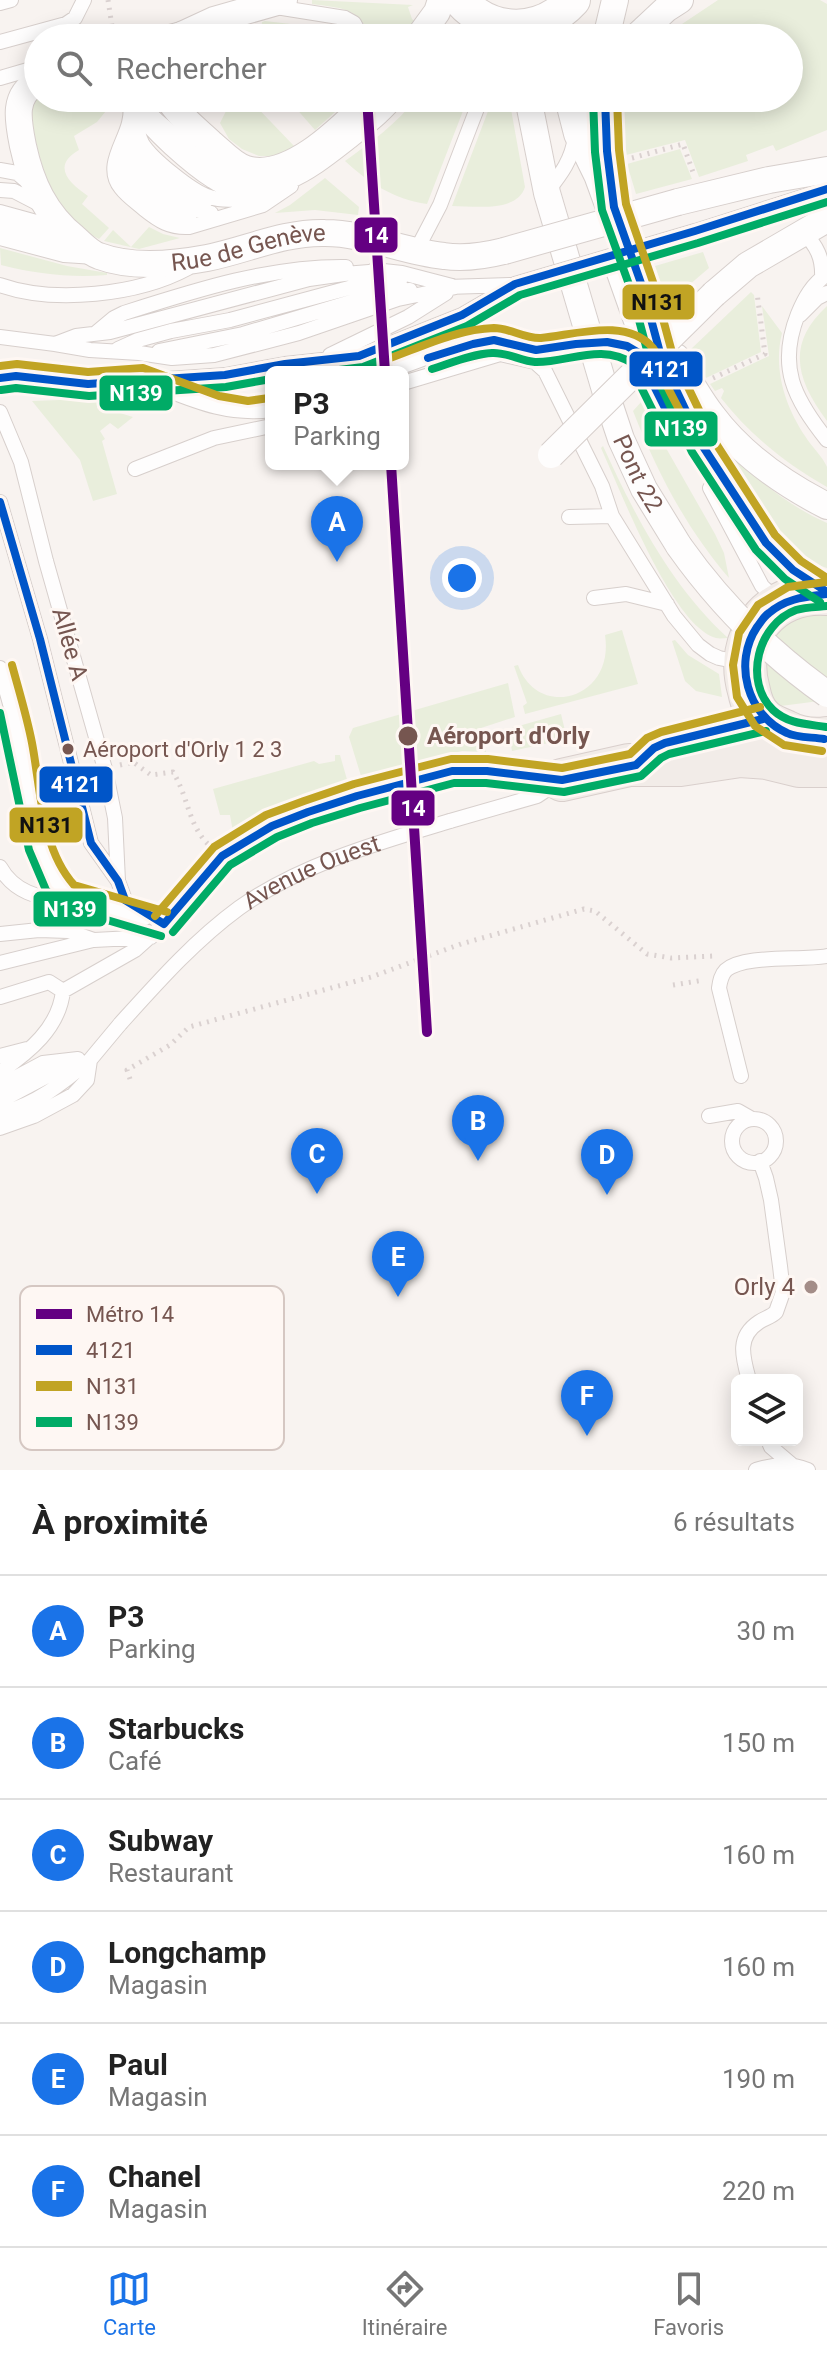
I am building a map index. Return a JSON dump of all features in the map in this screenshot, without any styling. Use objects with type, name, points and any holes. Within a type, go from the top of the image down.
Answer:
[{"type":"main road","points":[[827,593],[796,596],[766,614],[747,645],[744,663],[752,702],[763,719],[791,734],[827,738]]},
{"type":"main road","name":"Avenue Ouest","points":[[636,765],[654,748],[665,743],[763,719]]},
{"type":"main road","name":"Avenue Ouest","points":[[562,780],[636,765],[680,765],[740,756],[767,758],[799,766],[827,766]]},
{"type":"street","points":[[428,24],[441,0]]},
{"type":"street","points":[[609,24],[615,0]]},
{"type":"street","points":[[650,24],[680,0]]},
{"type":"street","points":[[510,24],[545,22],[572,1]]},
{"type":"street","points":[[567,24],[572,1]]},
{"type":"street","points":[[205,24],[271,4]]},
{"type":"street","points":[[24,92],[19,111],[25,155],[36,190],[53,224],[89,249],[149,265],[206,258]]},
{"type":"street","points":[[177,112],[230,160],[242,168],[256,171],[273,169],[300,159],[352,112]]},
{"type":"street","name":"Pont 22","points":[[531,112],[547,193],[591,342],[621,439],[644,489],[679,546],[728,609],[767,647],[827,694]]},
{"type":"street","points":[[588,112],[581,133],[618,218],[656,322],[712,416],[767,469],[827,506]]},
{"type":"street","points":[[769,180],[827,153]]},
{"type":"street","name":"Rue de Genève","points":[[206,258],[303,233],[420,244],[442,256],[482,256],[678,202],[769,180],[827,170]]},
{"type":"street","points":[[551,455],[714,294],[748,265],[827,219]]},
{"type":"street","points":[[642,286],[662,360],[702,445],[766,543],[793,570],[827,593]]},
{"type":"lane","points":[[0,3],[11,0]]},
{"type":"lane","points":[[66,24],[75,18],[84,0]]},
{"type":"lane","points":[[271,4],[345,18],[355,24]]},
{"type":"lane","points":[[199,24],[214,20]]},
{"type":"lane","points":[[0,42],[24,35]]},
{"type":"lane","points":[[0,78],[24,71]]},
{"type":"lane","points":[[130,112],[127,131],[130,164],[173,202],[200,212],[218,213],[263,205]]},
{"type":"lane","points":[[133,112],[137,155],[180,193],[200,203],[243,203],[264,197],[302,177]]},
{"type":"lane","points":[[138,112],[150,129],[212,182],[239,192],[284,186]]},
{"type":"lane","points":[[127,131],[115,160],[116,181],[121,189],[157,220],[167,225],[189,227],[263,205],[384,112]]},
{"type":"lane","points":[[420,244],[445,192],[476,112]]},
{"type":"lane","points":[[547,193],[566,167],[587,112]]},
{"type":"lane","points":[[0,170],[17,173],[36,190]]},
{"type":"lane","points":[[55,344],[96,333],[114,318],[172,358],[239,350],[398,299],[456,287],[515,284],[827,189]]},
{"type":"lane","points":[[0,190],[14,191],[42,206],[53,224]]},
{"type":"lane","points":[[0,205],[53,224]]},
{"type":"lane","points":[[0,212],[53,224]]},
{"type":"lane","points":[[618,218],[613,271],[653,384],[687,452],[719,501],[762,586],[781,603]]},
{"type":"lane","points":[[0,224],[89,249]]},
{"type":"lane","points":[[803,232],[820,255],[825,282],[795,322],[787,361],[790,380],[800,401],[827,440]]},
{"type":"lane","points":[[0,238],[77,257],[89,249]]},
{"type":"lane","name":"Rue de Genève","points":[[0,285],[73,296],[106,292],[176,274],[206,258]]},
{"type":"lane","points":[[0,337],[115,351],[138,332],[220,285],[281,270],[349,267],[402,273],[456,287]]},
{"type":"lane","points":[[138,332],[230,320],[360,285],[398,281],[456,287]]},
{"type":"lane","points":[[281,366],[359,356],[462,315],[515,284]]},
{"type":"lane","points":[[319,360],[408,317],[456,287]]},
{"type":"lane","points":[[404,366],[492,340],[531,350],[610,342],[629,347],[644,356]]},
{"type":"lane","points":[[409,381],[490,356],[511,356],[535,362],[545,371],[560,400],[602,486],[612,516],[667,604],[690,636],[710,654],[744,663]]},
{"type":"lane","points":[[0,378],[16,376],[88,384],[225,375],[265,369]]},
{"type":"lane","points":[[141,380],[216,408],[248,413],[265,411]]},
{"type":"lane","name":"Allée A","points":[[0,412],[21,462],[105,769],[115,818],[118,881]]},
{"type":"lane","points":[[135,469],[214,438],[265,427]]},
{"type":"lane","points":[[0,502],[40,639],[91,843],[118,881],[125,900],[164,924]]},
{"type":"lane","points":[[569,517],[612,516]]},
{"type":"lane","points":[[594,598],[626,594],[667,604]]},
{"type":"lane","points":[[0,668],[20,744],[39,844],[50,876],[67,896],[164,924]]},
{"type":"lane","points":[[63,991],[135,950],[164,924],[222,856],[272,826],[357,796],[452,771],[487,771],[562,780]]},
{"type":"lane","name":"Avenue Ouest","points":[[0,1114],[22,1107],[53,1090],[90,1060],[167,972],[242,906],[307,871],[394,838],[537,796],[562,780]]},
{"type":"lane","points":[[0,867],[10,882],[29,894],[164,924]]},
{"type":"lane","points":[[0,934],[68,931],[94,940]]},
{"type":"lane","points":[[0,963],[94,940],[151,937]]},
{"type":"lane","points":[[741,1076],[719,988],[721,977],[728,969],[754,960],[827,956]]},
{"type":"lane","points":[[0,997],[49,982],[63,991]]},
{"type":"lane","points":[[0,1072],[34,1047],[61,1009],[63,991]]},
{"type":"lane","points":[[0,1056],[34,1047]]},
{"type":"lane","points":[[0,1086],[43,1063],[72,1058],[90,1060]]},
{"type":"lane","name":"Avenue Ouest","points":[[0,1101],[51,1074],[90,1060]]},
{"type":"lane","name":"Avenue Ouest","points":[[0,1128],[34,1116],[73,1095],[87,1080],[90,1060]]},
{"type":"lane","points":[[709,1116],[738,1111],[765,1122],[774,1133],[774,1147],[760,1161],[746,1161],[732,1145],[732,1137],[739,1125],[752,1119]]},
{"type":"lane","points":[[748,1374],[742,1349],[744,1341],[760,1321],[776,1312],[783,1292],[771,1200],[760,1161]]},
{"type":"lane","points":[[771,1446],[791,1464],[808,1470]]},
{"type":"lane","points":[[756,1470],[791,1464]]},
{"type":"path","points":[[108,0],[112,24]]},
{"type":"path","points":[[627,160],[683,144],[695,177]]},
{"type":"path","points":[[712,379],[765,354],[757,293]]},
{"type":"path","points":[[133,762],[151,775],[173,772],[182,786],[197,835],[222,856]]},
{"type":"path","points":[[130,1079],[127,1070],[170,1045],[189,1027],[371,977],[461,944],[584,909],[595,911],[647,954],[671,958],[722,956]]},
{"type":"path","points":[[673,985],[721,977]]},
{"type":"green space","points":[[312,0],[413,5],[408,7],[412,19],[418,24],[364,24],[348,11],[312,4]]},
{"type":"green space","points":[[718,0],[820,0],[827,4],[827,130],[776,151],[773,145],[746,155],[748,161],[699,177],[685,140],[626,155],[621,112],[803,112],[803,24],[682,24]]},
{"type":"green space","points":[[265,21],[291,24],[262,24]]},
{"type":"green space","points":[[31,112],[105,112],[97,122],[74,136],[79,150],[66,162],[65,168],[69,180],[88,196],[82,204],[109,228],[99,239],[74,222],[57,198],[40,157]]},
{"type":"green space","points":[[226,112],[261,112],[295,147],[275,156],[259,156],[229,139],[220,123]]},
{"type":"green space","points":[[299,112],[335,112],[315,130]]},
{"type":"green space","points":[[404,112],[463,112],[427,204],[383,189],[345,161]]},
{"type":"green space","points":[[488,112],[512,112],[525,187],[520,195],[513,201],[494,206],[452,206]]},
{"type":"green space","points":[[680,149],[692,179],[636,194],[627,164]]},
{"type":"green space","points":[[325,178],[359,207],[358,215],[315,210],[275,213],[290,205]]},
{"type":"green space","points":[[149,227],[180,238],[139,249],[104,241],[113,230],[131,247]]},
{"type":"green space","points":[[0,248],[107,275],[54,274],[1,265]]},
{"type":"green space","points":[[703,252],[709,268],[668,303],[655,266]]},
{"type":"green space","points":[[751,292],[754,295],[761,352],[706,378],[690,350]]},
{"type":"green space","points":[[762,306],[782,333],[779,360],[783,387],[798,424],[827,467],[827,487],[757,437],[721,398],[722,388],[715,391],[710,384],[769,356]]},
{"type":"green space","points":[[827,306],[827,421],[808,391],[800,363],[805,335]]},
{"type":"green space","points":[[87,399],[133,417],[118,429],[110,423],[100,431],[105,439],[102,441],[117,494],[93,501],[80,460],[32,401]]},
{"type":"green space","points":[[642,401],[715,534],[724,553],[729,578],[686,519],[652,456],[633,411]]},
{"type":"green space","points":[[717,440],[768,487],[796,507],[827,523],[827,568],[810,560],[778,532]]},
{"type":"green space","points":[[603,446],[656,549],[689,596],[728,638],[716,638],[699,628],[665,583],[634,523],[601,448]]},
{"type":"green space","points":[[827,608],[827,700],[773,707],[760,673],[781,619]]},
{"type":"green space","points":[[622,630],[638,684],[525,714],[523,706],[527,703],[514,666],[518,665],[528,682],[541,693],[557,697],[573,695],[587,687],[598,675],[605,657],[605,635]]},
{"type":"green space","points":[[675,640],[688,655],[719,674],[722,697],[696,691],[685,681],[672,641]]},
{"type":"green space","points":[[508,683],[515,717],[481,728],[486,752],[462,751],[361,776],[349,737],[353,728]]},
{"type":"green space","points":[[561,714],[567,739],[512,751],[508,729]]},
{"type":"green space","points":[[335,755],[340,755],[348,783],[233,832],[230,815],[220,815],[213,789],[314,761],[319,764],[335,761]]},
{"type":"metro line","name":"14","points":[[368,112],[385,366]]},
{"type":"metro line","name":"14","points":[[391,470],[427,1032]]},
{"type":"transit line","name":"N139","points":[[594,112],[602,210],[631,290],[651,365],[692,452],[756,550],[785,579],[820,602]]},
{"type":"transit line","name":"4121","points":[[606,112],[614,207],[642,286],[662,360],[702,445],[766,543],[793,570],[827,592]]},
{"type":"transit line","name":"N131","points":[[618,112],[626,204],[653,282],[673,356],[713,439],[775,535],[801,561],[827,578]]},
{"type":"transit line","name":"4121","points":[[274,366],[359,356],[462,315],[515,284],[827,189]]},
{"type":"transit line","name":"N139","points":[[366,366],[467,326],[520,295],[827,202]]},
{"type":"transit line","name":"N131","points":[[382,361],[480,329],[500,328],[535,338],[615,330],[642,339],[653,348],[665,383],[685,421]]},
{"type":"transit line","name":"4121","points":[[428,358],[494,340],[536,350],[607,342],[627,346],[644,356],[653,384],[674,426]]},
{"type":"transit line","name":"N139","points":[[432,369],[492,353],[535,362],[597,354],[621,358],[634,364],[642,389],[663,431]]},
{"type":"transit line","name":"N131","points":[[0,366],[17,364],[88,372],[143,368],[219,396],[248,401],[265,399]]},
{"type":"transit line","name":"4121","points":[[0,378],[16,376],[88,384],[225,375],[265,368]]},
{"type":"transit line","name":"N139","points":[[1,390],[16,388],[89,396],[226,387],[265,380]]},
{"type":"transit line","name":"4121","points":[[0,502],[40,639],[91,843],[118,881],[125,900],[164,924]]},
{"type":"transit line","name":"N131","points":[[822,751],[784,745],[755,726],[737,697],[733,665],[739,633],[758,605],[788,587],[826,582]]},
{"type":"transit line","name":"4121","points":[[824,739],[791,735],[773,725],[754,701],[745,672],[750,641],[766,616],[789,601],[827,594]]},
{"type":"transit line","name":"N139","points":[[826,727],[791,721],[773,710],[764,698],[757,669],[764,640],[783,617],[796,610],[827,606]]},
{"type":"transit line","name":"N131","points":[[12,665],[30,733],[49,836],[63,870],[74,885],[167,912]]},
{"type":"transit line","name":"N131","points":[[155,916],[214,847],[266,815],[304,801],[354,784],[451,759],[488,759],[562,768],[630,754],[647,738],[661,732],[760,707]]},
{"type":"transit line","name":"N139","points":[[0,713],[29,850],[46,890],[63,907],[161,936]]},
{"type":"transit line","name":"4121","points":[[164,924],[222,856],[272,826],[308,812],[452,771],[487,771],[562,780],[636,765],[654,748],[665,743],[763,719]]},
{"type":"transit line","name":"N139","points":[[173,932],[230,865],[277,837],[312,823],[454,783],[486,783],[564,792],[641,776],[669,754],[766,731]]},
{"type":"place","name":"P3","points":[[337,562]]},
{"type":"place","name":"Aéroport d'Orly","points":[[408,736]]},
{"type":"place","name":"Aéroport d'Orly 1 2 3","points":[[68,749]]},
{"type":"place","name":"Starbucks","points":[[478,1161]]},
{"type":"place","name":"Subway","points":[[317,1194]]},
{"type":"place","name":"Longchamp","points":[[607,1195]]},
{"type":"place","name":"Orly 4","points":[[811,1287]]},
{"type":"place","name":"Paul","points":[[398,1297]]},
{"type":"place","name":"Chanel","points":[[587,1436]]}]
